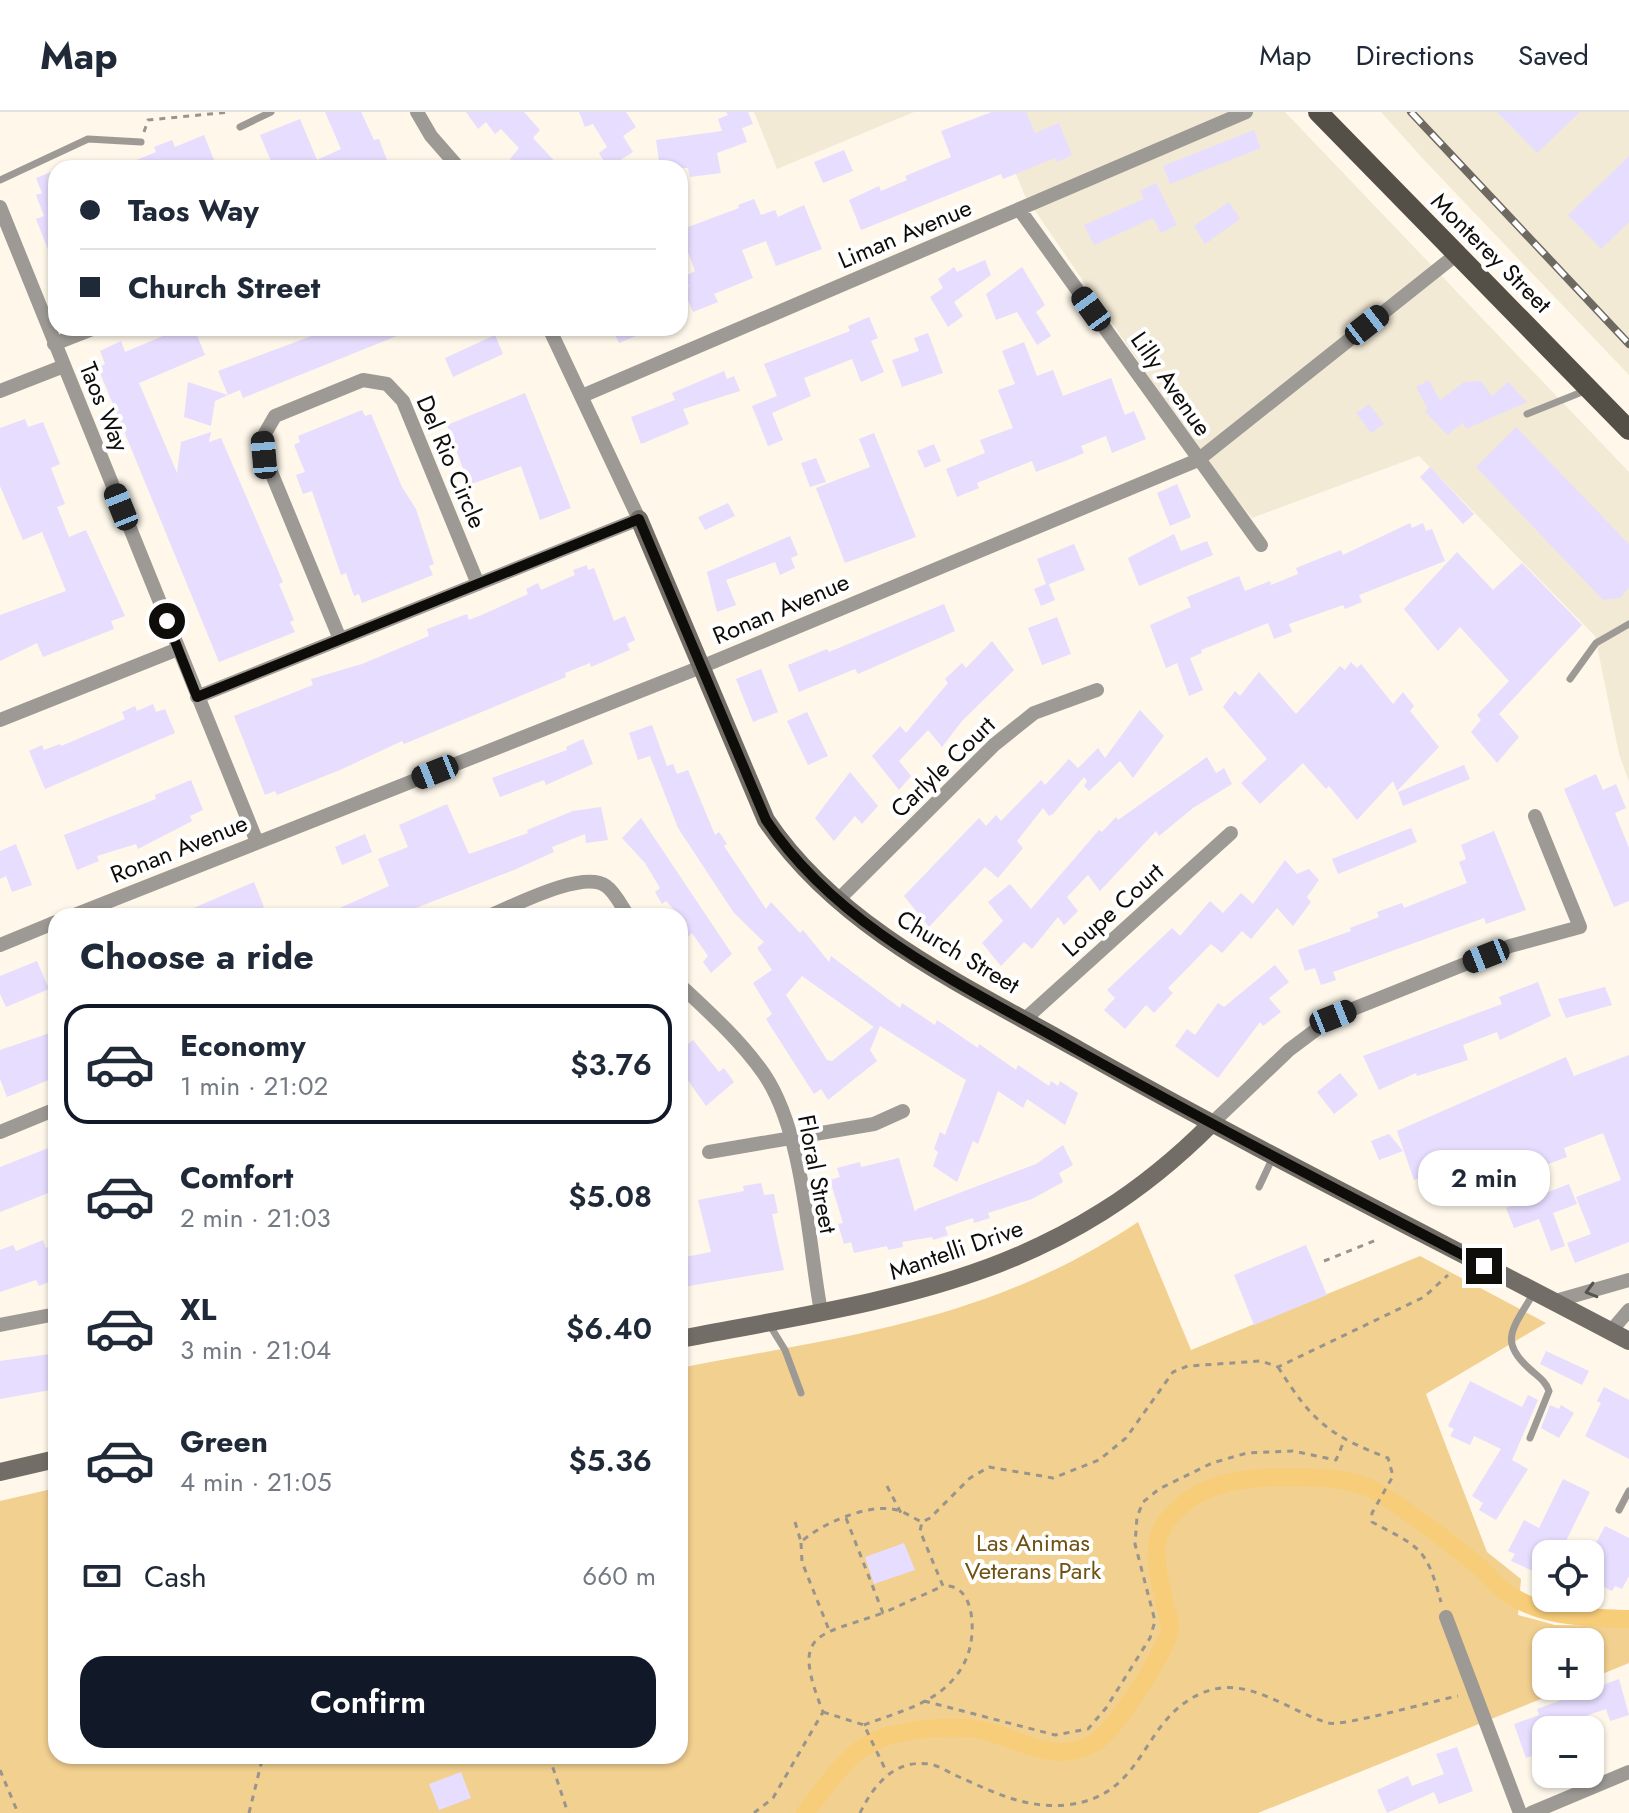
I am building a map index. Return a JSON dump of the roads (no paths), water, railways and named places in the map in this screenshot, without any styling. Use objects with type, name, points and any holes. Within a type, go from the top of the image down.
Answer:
[{"type":"main road","name":"Monterey Street","points":[[1318,112],[1629,430]]},
{"type":"street","points":[[417,112],[447,160]]},
{"type":"street","name":"Liman Avenue","points":[[582,396],[1246,112]]},
{"type":"street","name":"Taos Way","points":[[0,207],[48,329]]},
{"type":"street","name":"Lilly Avenue","points":[[1019,209],[1261,545]]},
{"type":"street","name":"Ronan Avenue","points":[[92,908],[701,667],[1198,460],[1457,254]]},
{"type":"street","name":"Taos Way","points":[[51,336],[257,842]]},
{"type":"street","name":"Taos Way","points":[[54,344],[74,336]]},
{"type":"street","name":"Church Street","points":[[553,336],[639,519],[766,820],[784,847],[837,901],[879,933],[1024,1020],[1210,1125],[1629,1341]]},
{"type":"street","points":[[0,391],[64,366]]},
{"type":"street","name":"Del Rio Circle","points":[[340,639],[264,455],[263,437],[275,416],[363,380],[387,384],[403,401],[478,584]]},
{"type":"street","points":[[197,697],[639,519]]},
{"type":"street","points":[[0,720],[178,649]]},
{"type":"street","name":"Carlyle Court","points":[[837,901],[994,745],[1034,713],[1097,690]]},
{"type":"street","points":[[1210,1125],[1289,1050],[1333,1017],[1510,946],[1580,927],[1535,816]]},
{"type":"street","name":"Loupe Court","points":[[1024,1020],[1231,833]]},
{"type":"street","points":[[509,908],[576,881],[591,880],[606,886],[622,908]]},
{"type":"street","points":[[0,945],[48,925]]},
{"type":"street","name":"Floral Street","points":[[688,992],[730,1031],[765,1075],[779,1102],[792,1139],[821,1312]]},
{"type":"street","points":[[709,1152],[874,1124],[903,1111]]},
{"type":"street","points":[[0,1132],[48,1112]]},
{"type":"street","name":"Mantelli Drive","points":[[688,1337],[921,1292],[1038,1248],[1124,1197],[1210,1125]]},
{"type":"street","points":[[1552,1302],[1629,1280]]},
{"type":"street","points":[[1611,1331],[1629,1310]]},
{"type":"street","points":[[0,1325],[48,1316]]},
{"type":"street","points":[[0,1472],[48,1461]]},
{"type":"street","points":[[1446,1617],[1520,1813]]},
{"type":"street","points":[[1531,1813],[1629,1772]]},
{"type":"lane","points":[[240,127],[271,112]]},
{"type":"lane","points":[[0,180],[88,139],[141,142]]},
{"type":"lane","points":[[1527,414],[1589,390]]},
{"type":"lane","points":[[1570,679],[1596,643],[1629,624]]},
{"type":"lane","points":[[1259,1187],[1273,1157]]},
{"type":"lane","points":[[1530,1438],[1549,1391],[1547,1384],[1514,1355],[1511,1345],[1512,1335],[1534,1292]]},
{"type":"lane","points":[[768,1322],[785,1350],[801,1393]]},
{"type":"lane","points":[[1619,1510],[1629,1491]]},
{"type":"waterway","points":[[805,1813],[853,1755],[888,1736],[924,1729],[976,1729],[1055,1752],[1080,1749],[1103,1736],[1150,1672],[1167,1639],[1170,1625],[1157,1558],[1160,1534],[1166,1522],[1190,1499],[1223,1484],[1283,1477],[1326,1478],[1357,1483],[1407,1511],[1521,1602],[1566,1615],[1629,1619]]},
{"type":"railway","points":[[1411,112],[1629,344]]},
{"type":"park label","name":"Las Animas Veterans Park","points":[[1033,1557]]}]
